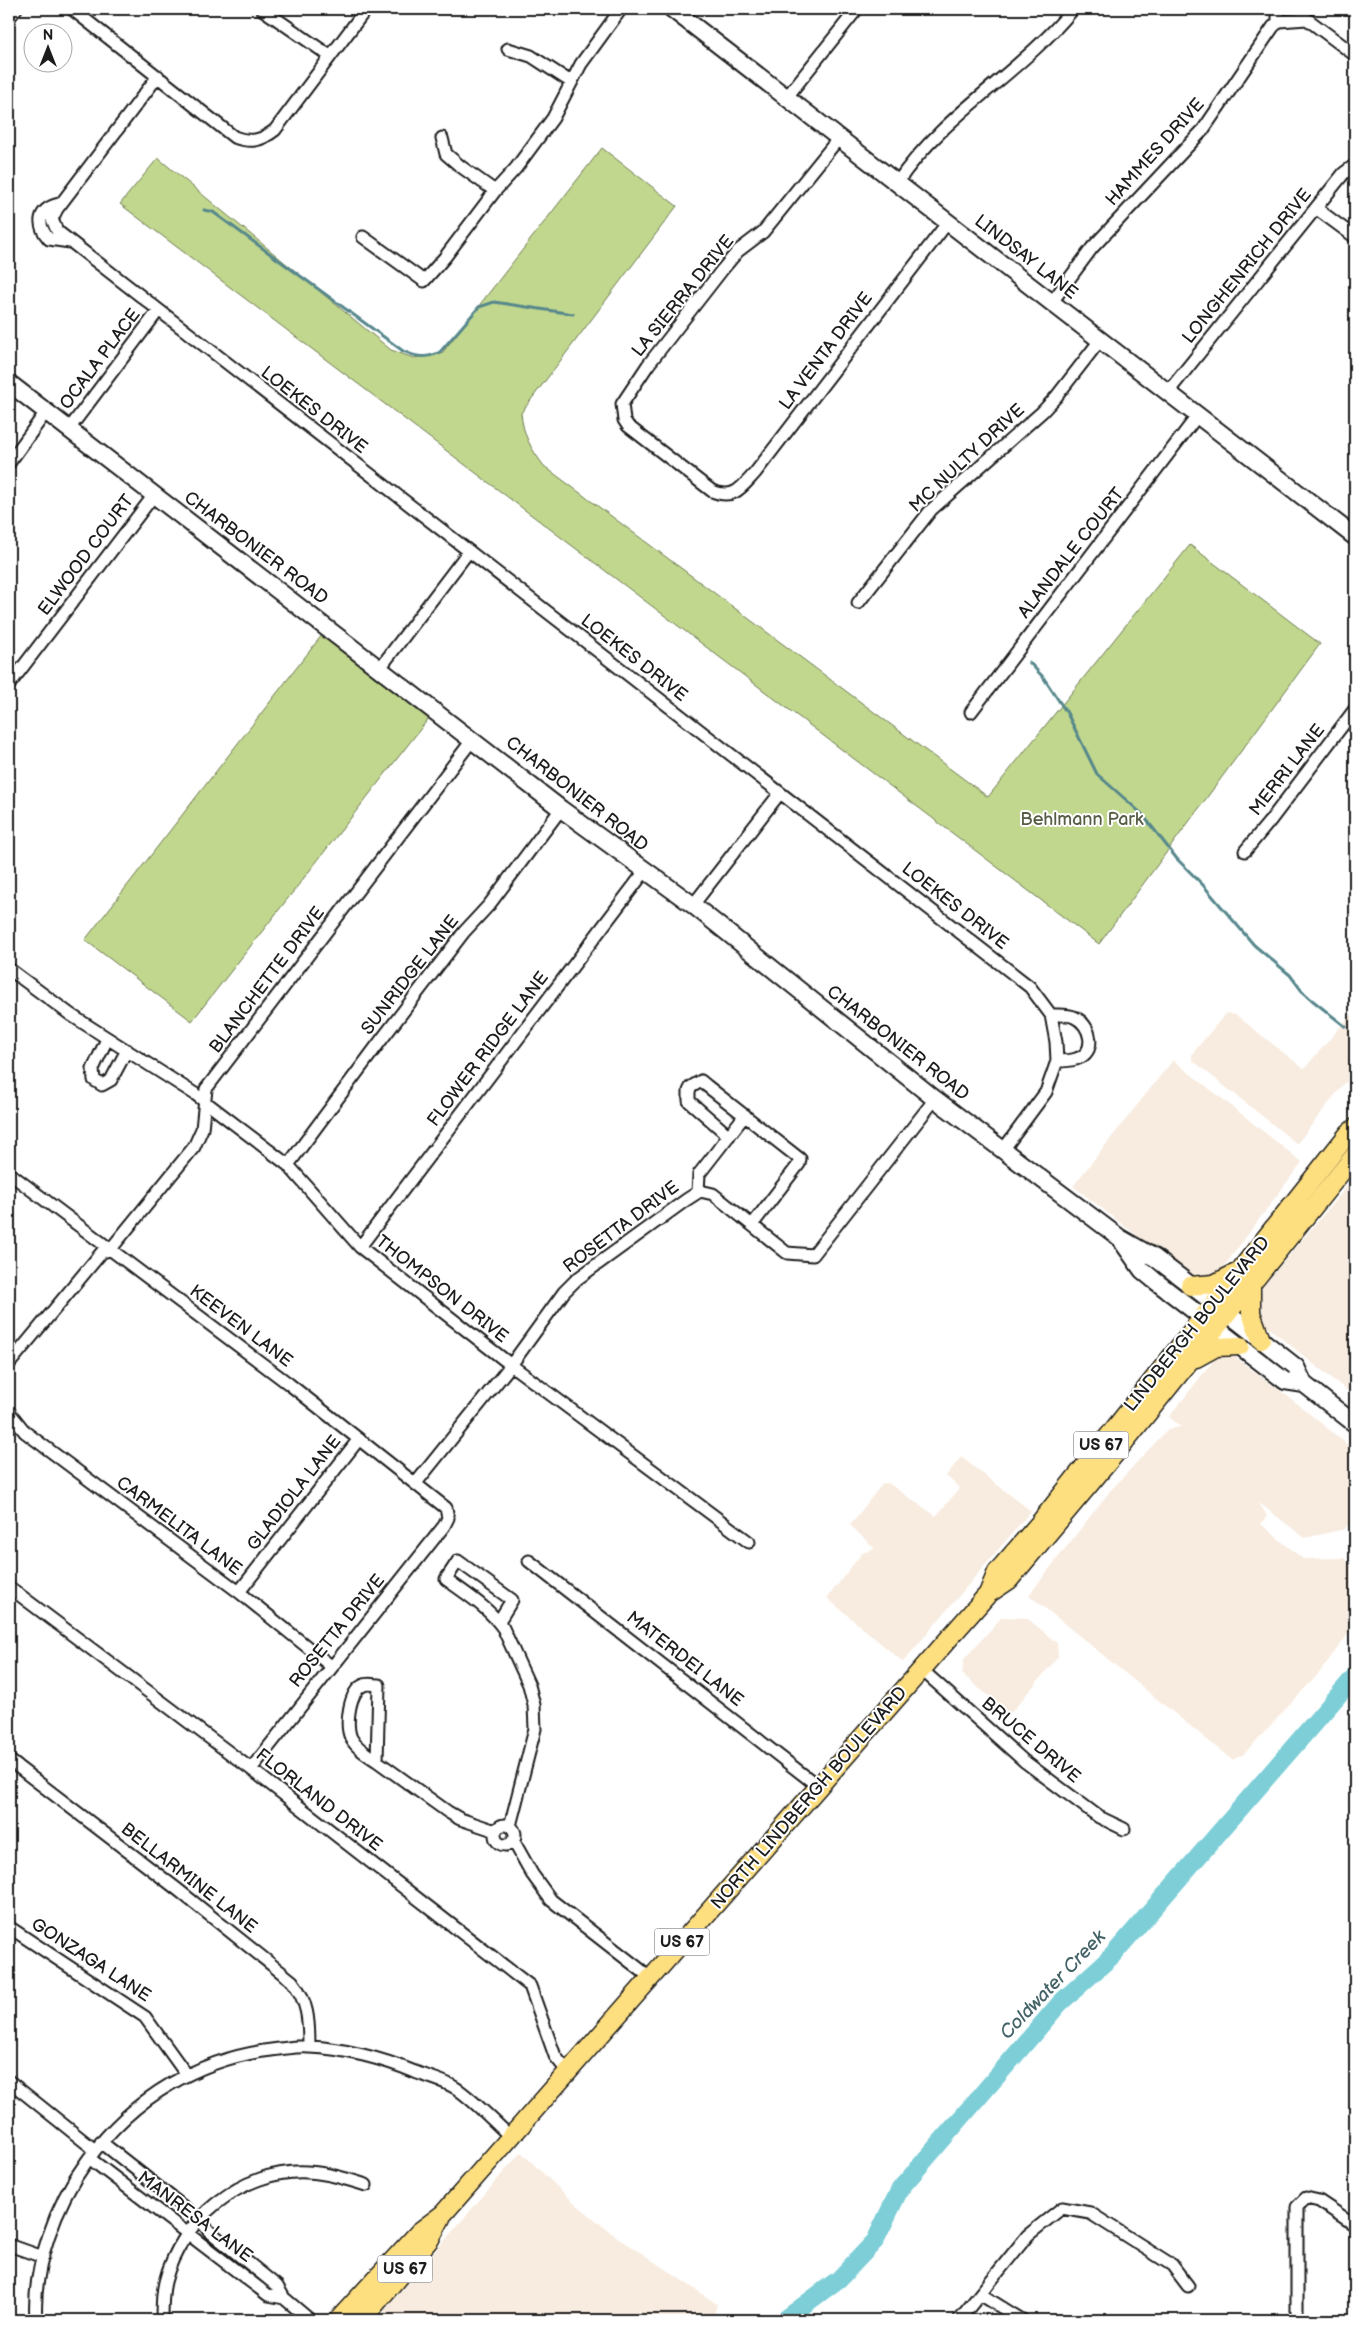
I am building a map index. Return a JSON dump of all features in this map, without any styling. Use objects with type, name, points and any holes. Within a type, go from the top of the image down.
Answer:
[{"type":"main road","name":"LINDSAY LANE","points":[[672,9],[1355,537]]},
{"type":"main road","name":"CHARBONIER ROAD","points":[[9,384],[473,739],[561,809],[694,905],[935,1099],[1120,1238],[1155,1258],[1262,1340],[1296,1367],[1304,1384]]},
{"type":"main road","name":"LINDBERGH BOULEVARD","points":[[988,1594],[998,1572],[1055,1505],[1213,1303],[1349,1133],[1355,1128]]},
{"type":"main road","name":"LINDBERGH BOULEVARD","points":[[956,1630],[988,1594],[1009,1580],[1015,1573],[1191,1360],[1355,1155]]},
{"type":"main road","name":"CHARBONIER ROAD","points":[[1120,1238],[1142,1270],[1285,1381],[1304,1384]]},
{"type":"main road","points":[[1190,1286],[1214,1284],[1237,1273]]},
{"type":"main road","points":[[1251,1284],[1251,1313],[1262,1340]]},
{"type":"main road","points":[[1191,1360],[1216,1347],[1240,1346]]},
{"type":"main road","points":[[1304,1384],[1355,1424]]},
{"type":"main road","name":"NORTH LINDBERGH BOULEVARD","points":[[338,2320],[419,2232],[443,2214],[956,1630]]},
{"type":"main road","name":"NORTH LINDBERGH BOULEVARD","points":[[362,2320],[430,2239],[443,2214]]},
{"type":"street","points":[[9,18],[16,9]]},
{"type":"street","points":[[72,9],[234,138],[244,141],[260,140],[276,130],[366,9]]},
{"type":"street","points":[[262,9],[330,56]]},
{"type":"street","points":[[363,237],[424,281],[445,257],[495,191],[516,168],[553,118],[588,53],[621,9]]},
{"type":"street","points":[[786,98],[857,9]]},
{"type":"street","points":[[896,183],[906,168],[950,122],[999,78],[1036,50],[1073,9]]},
{"type":"street","points":[[1278,9],[1278,22],[1305,19]]},
{"type":"street","points":[[1298,9],[1305,19],[1355,55]]},
{"type":"street","name":"HAMMES DRIVE","points":[[1052,302],[1092,248],[1203,130],[1278,22]]},
{"type":"street","points":[[508,49],[531,56],[571,82]]},
{"type":"street","name":"LOEKES DRIVE","points":[[158,76],[61,204],[54,214],[53,225],[70,242],[158,311],[1030,986],[1051,1015],[1057,1061],[1046,1092],[1003,1150]]},
{"type":"street","points":[[442,138],[446,154],[495,191]]},
{"type":"street","name":"LA SIERRA DRIVE","points":[[728,495],[712,491],[628,426],[622,413],[622,404],[626,396],[722,270],[738,251],[763,232],[839,138]]},
{"type":"street","name":"LONGHENRICH DRIVE","points":[[1168,392],[1344,174],[1355,165]]},
{"type":"street","points":[[1316,209],[1355,237]]},
{"type":"street","name":"LA VENTA DRIVE","points":[[728,495],[738,491],[755,473],[948,222]]},
{"type":"street","name":"OCALA PLACE","points":[[69,429],[158,311]]},
{"type":"street","name":"MC NULTY DRIVE","points":[[858,603],[931,510],[1042,412],[1056,397],[1100,339]]},
{"type":"street","points":[[9,463],[46,412]]},
{"type":"street","name":"ALANDALE COURT","points":[[971,712],[1198,415]]},
{"type":"street","name":"ELWOOD COURT","points":[[9,685],[154,495]]},
{"type":"street","points":[[380,668],[469,551]]},
{"type":"street","name":"MERRI LANE","points":[[1245,851],[1355,709]]},
{"type":"street","name":"BLANCHETTE DRIVE","points":[[9,1364],[102,1252],[110,1250],[194,1147],[202,1129],[206,1089],[473,739]]},
{"type":"street","points":[[694,905],[780,793]]},
{"type":"street","name":"SUNRIDGE LANE","points":[[288,1165],[411,1001],[464,932],[490,905],[561,809]]},
{"type":"street","name":"FLOWER RIDGE LANE","points":[[360,1247],[645,871]]},
{"type":"street","name":"THOMPSON DRIVE","points":[[9,969],[71,1015],[206,1103],[288,1165],[360,1247],[511,1365],[748,1542]]},
{"type":"street","points":[[1051,1015],[1073,1016],[1084,1023],[1090,1038],[1090,1046],[1086,1053],[1078,1059],[1057,1061]]},
{"type":"street","points":[[107,1039],[93,1069],[94,1080],[97,1083],[102,1085],[111,1080],[127,1050]]},
{"type":"street","points":[[729,1136],[689,1101],[691,1086],[701,1081],[800,1159],[799,1164],[752,1225]]},
{"type":"street","name":"ROSETTA DRIVE","points":[[416,1483],[511,1365],[564,1292],[577,1279],[698,1192],[713,1194],[787,1253],[813,1255],[935,1099]]},
{"type":"street","points":[[698,1192],[700,1174],[744,1115]]},
{"type":"street","name":"KEEVEN LANE","points":[[9,1172],[416,1483],[442,1504],[448,1513]]},
{"type":"street","name":"CARMELITA LANE","points":[[9,1412],[25,1432],[239,1592],[331,1666]]},
{"type":"street","name":"GLADIOLA LANE","points":[[239,1592],[359,1439]]},
{"type":"street","name":"ROSETTA DRIVE","points":[[251,1769],[444,1526],[448,1513]]},
{"type":"street","points":[[496,1831],[496,1837],[499,1842],[506,1844],[513,1840],[515,1834],[510,1826],[535,1729],[535,1721],[529,1684],[499,1622],[493,1614],[446,1579],[458,1561],[512,1600],[499,1622]]},
{"type":"street","name":"MATERDEI LANE","points":[[529,1561],[819,1787]]},
{"type":"street","name":"FLORLAND DRIVE","points":[[9,1587],[251,1769],[530,1986],[555,2056],[568,2072]]},
{"type":"street","name":"BRUCE DRIVE","points":[[921,1669],[1024,1761],[1099,1817],[1124,1829]]},
{"type":"street","points":[[377,1761],[379,1685],[365,1684],[357,1689],[351,1698],[350,1737],[361,1749],[377,1761],[448,1812],[460,1819],[496,1831]]},
{"type":"street","name":"BELLARMINE LANE","points":[[9,1760],[177,1889],[292,1981],[301,1993],[309,2016],[309,2046]]},
{"type":"street","points":[[496,1831],[504,1825],[510,1826]]},
{"type":"street","points":[[513,1840],[532,1874],[552,1900],[651,1978]]},
{"type":"street","name":"GONZAGA LANE","points":[[9,1927],[145,2017],[186,2074]]},
{"type":"street","points":[[36,2320],[35,2306],[42,2257],[66,2194],[95,2150],[113,2128],[138,2106],[186,2074],[247,2052],[309,2046],[383,2059],[454,2087],[510,2137]]},
{"type":"street","name":"MANRESA LANE","points":[[9,2081],[95,2150],[188,2235],[268,2295],[284,2298]]},
{"type":"street","name":"MANRESA LANE","points":[[95,2150],[200,2220],[209,2232],[277,2286],[284,2298],[310,2320]]},
{"type":"street","points":[[162,2320],[165,2283],[172,2262],[188,2235],[213,2205],[246,2184],[275,2176],[306,2172],[336,2176],[366,2185]]},
{"type":"street","points":[[1297,2320],[1297,2208],[1306,2198],[1318,2201],[1355,2225]]},
{"type":"street","points":[[959,2320],[1028,2235],[1062,2208],[1090,2213],[1172,2265],[1188,2286]]},
{"type":"street","points":[[9,2245],[42,2257]]},
{"type":"street","points":[[980,2294],[1022,2320]]},
{"type":"shaded area","points":[[1355,1010],[1355,1090],[1345,1082],[1297,1144],[1192,1060],[1192,1054],[1226,1013],[1236,1015],[1304,1069]]},
{"type":"shaded area","points":[[1173,1060],[1302,1162],[1219,1273],[1209,1279],[1190,1277],[1073,1186]]},
{"type":"shaded area","points":[[1355,1177],[1355,1397],[1265,1325],[1258,1314],[1258,1300],[1265,1284]]},
{"type":"shaded area","points":[[1231,1354],[1294,1401],[1355,1451],[1355,1516],[1345,1529],[1305,1538],[1259,1503],[1267,1516],[1261,1524],[1303,1559],[1344,1558],[1355,1567],[1355,1625],[1319,1673],[1244,1754],[1232,1760],[1029,1595],[1110,1491],[1168,1429],[1181,1427],[1169,1417],[1217,1356]]},
{"type":"shaded area","points":[[961,1457],[1031,1511],[903,1662],[827,1598],[862,1553],[875,1549],[850,1525],[883,1483],[888,1483],[936,1516],[960,1488],[946,1476]]},
{"type":"shaded area","points":[[1002,1617],[1027,1618],[1057,1643],[1058,1657],[1010,1714],[962,1674],[964,1659]]},
{"type":"shaded area","points":[[521,2152],[569,2198],[610,2232],[717,2304],[713,2320],[376,2320]]},
{"type":"green space","name":"Behlmann Park","points":[[602,148],[677,206],[521,413],[526,435],[532,448],[544,466],[988,797],[1190,545],[1320,644],[1099,944],[120,204],[158,158],[391,350],[414,358],[442,353]]},
{"type":"green space","points":[[322,635],[429,718],[192,1021],[85,940]]},
{"type":"waterway","points":[[204,210],[213,212],[403,351],[412,355],[426,356],[440,352],[479,307],[494,302],[573,314]]},
{"type":"waterway","points":[[1029,662],[1043,677],[1067,713],[1097,774],[1142,814],[1177,859],[1203,885],[1254,945],[1290,975],[1302,991],[1312,1000],[1346,1027]]},
{"type":"waterway","name":"Coldwater Creek","points":[[784,2320],[839,2279],[875,2241],[900,2189],[1060,2003],[1112,1956],[1355,1676]]}]
